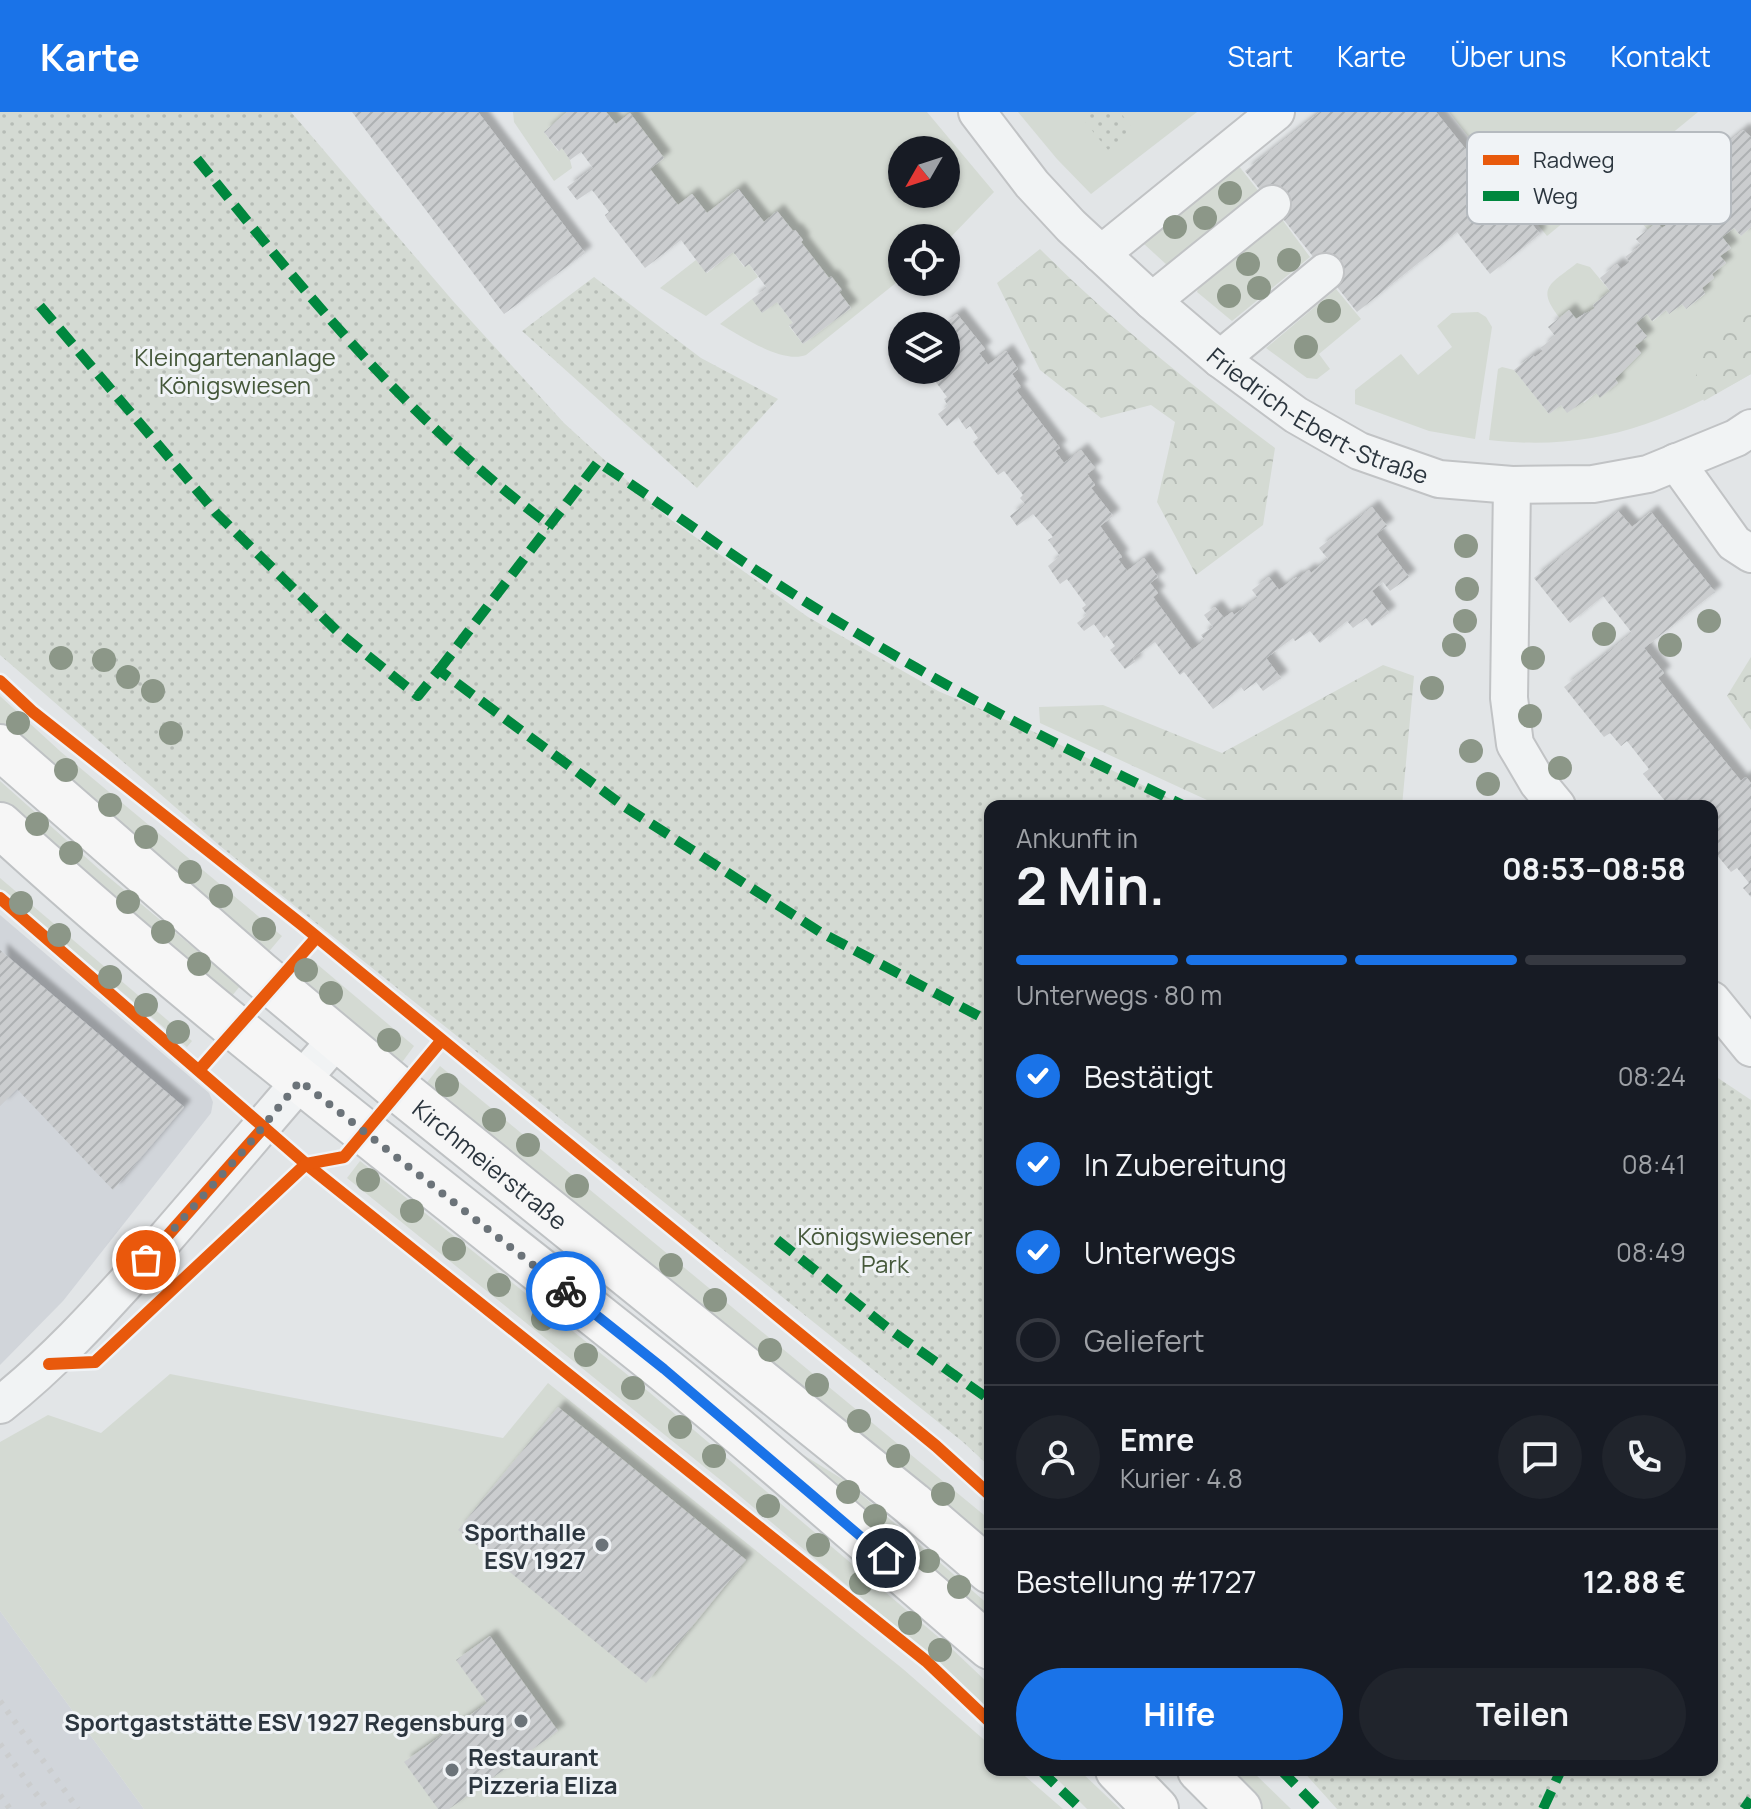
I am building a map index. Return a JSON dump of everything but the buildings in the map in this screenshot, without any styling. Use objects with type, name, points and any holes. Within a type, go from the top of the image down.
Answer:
[{"type":"main road","name":"Kirchmeierstraße","points":[[0,747],[259,973],[984,1566]]},
{"type":"main road","points":[[0,825],[70,889],[300,1081],[664,1369],[984,1642]]},
{"type":"main road","points":[[1206,1776],[1239,1809]]},
{"type":"street","name":"Friedrich-Ebert-Straße","points":[[977,112],[1032,184],[1152,301],[1220,359],[1296,415],[1359,451],[1439,479],[1512,485],[1593,484],[1648,474],[1736,438],[1751,428]]},
{"type":"street","points":[[1101,254],[1276,112]]},
{"type":"street","points":[[1152,301],[1272,204]]},
{"type":"street","points":[[1220,359],[1325,272]]},
{"type":"street","points":[[1676,462],[1734,543],[1751,554]]},
{"type":"street","points":[[1512,485],[1509,698],[1515,744],[1552,800]]},
{"type":"street","points":[[1718,1007],[1751,1048]]},
{"type":"street","points":[[0,1405],[34,1379],[96,1316],[244,1150],[338,1038]]},
{"type":"shaded area","points":[[0,915],[209,1093],[213,1102],[211,1113],[63,1301],[0,1365]]},
{"type":"shaded area","points":[[0,1611],[144,1809],[0,1809]]},
{"type":"green space","name":"Kleingartenanlage Königswiesen","points":[[0,112],[291,112],[453,301],[564,423],[667,517],[808,617],[938,691],[1030,730],[1173,800],[984,800],[984,1461],[220,846],[0,655]]},
{"type":"green space","points":[[513,112],[567,112],[544,132],[558,151],[562,148],[572,168],[554,181],[514,122]]},
{"type":"green space","points":[[606,112],[927,112],[947,136],[888,136],[888,208],[960,208],[960,151],[994,192],[960,227],[960,224],[888,224],[888,289],[806,355],[785,356],[720,324],[752,299],[777,302],[793,323],[789,326],[803,344],[851,308],[801,242],[803,240],[796,230],[793,231],[778,212],[764,222],[739,189],[707,213],[692,194],[678,205],[650,169],[664,158],[616,124]]},
{"type":"green space","points":[[1018,112],[1197,112],[1091,194]]},
{"type":"green space","points":[[1077,112],[1120,112],[1133,129],[1108,150]]},
{"type":"green space","points":[[1449,112],[1698,112],[1674,132],[1467,132],[1467,135]]},
{"type":"green space","points":[[1238,165],[1260,193],[1167,265],[1143,243]]},
{"type":"green space","points":[[1281,218],[1310,257],[1232,321],[1197,292],[1199,285]]},
{"type":"green space","points":[[1538,224],[1562,224],[1547,236]]},
{"type":"green space","points":[[1751,227],[1751,374],[1688,407],[1626,430],[1561,442],[1489,440],[1498,369],[1514,370],[1549,414],[1561,405],[1567,412],[1581,401],[1584,403],[1596,393],[1618,383],[1615,379],[1641,353],[1635,346],[1647,336],[1636,323],[1647,314],[1653,321],[1666,310],[1669,314],[1682,304],[1686,309],[1705,294],[1702,288],[1714,278],[1712,274],[1726,263],[1720,256],[1731,248],[1722,237],[1734,228],[1741,236]]},
{"type":"green space","points":[[1040,249],[1154,353],[1275,448],[1263,525],[1196,575],[1157,502],[1175,422],[1151,405],[1101,418],[1040,370],[997,283]]},
{"type":"green space","points":[[733,252],[744,267],[749,264],[758,277],[706,316],[660,288],[696,260],[707,273]]},
{"type":"green space","points":[[1577,263],[1590,267],[1610,291],[1593,305],[1595,308],[1587,315],[1585,312],[1576,319],[1569,310],[1560,318],[1548,299],[1549,287]]},
{"type":"green space","points":[[594,277],[701,358],[778,399],[697,488],[522,331]]},
{"type":"green space","points":[[1336,289],[1361,319],[1319,354],[1330,369],[1317,379],[1307,378],[1266,348]]},
{"type":"green space","points":[[1751,296],[1751,374],[1704,401],[1694,381],[1712,333],[1726,311]]},
{"type":"green space","points":[[1478,312],[1486,317],[1492,327],[1475,439],[1429,431],[1355,404],[1355,390],[1401,354],[1418,375],[1452,347],[1437,326],[1452,313]]},
{"type":"green space","points":[[1751,657],[1751,730],[1727,696]]},
{"type":"green space","points":[[1383,665],[1414,676],[1403,800],[1207,800],[1040,723],[1039,707],[1103,705],[1222,753]]},
{"type":"green space","points":[[0,696],[61,752],[282,936],[266,955],[0,728]]},
{"type":"green space","points":[[0,781],[100,870],[240,986],[227,1002],[0,806]]},
{"type":"green space","points":[[0,878],[192,1041],[187,1047],[0,889]]},
{"type":"green space","points":[[311,959],[414,1046],[400,1065],[294,980]]},
{"type":"green space","points":[[440,1066],[984,1515],[984,1550],[425,1085]]},
{"type":"green space","points":[[1718,1078],[1751,1100],[1751,1809],[1337,1809],[1307,1776],[1718,1776]]},
{"type":"green space","points":[[360,1161],[649,1392],[950,1647],[984,1679],[984,1709],[912,1640],[728,1486],[347,1178]]},
{"type":"green space","points":[[170,1374],[503,1438],[548,1383],[903,1669],[984,1740],[984,1776],[1025,1776],[1063,1809],[144,1809],[0,1611],[0,1442],[48,1415],[101,1433]]},
{"type":"green space","points":[[781,1441],[847,1482],[984,1601],[984,1625]]},
{"type":"green space","points":[[1054,1776],[1085,1776],[1120,1809],[1087,1809]]},
{"type":"green space","points":[[1223,1776],[1257,1776],[1291,1809],[1255,1809]]},
{"type":"railway","points":[[0,1701],[78,1809]]},
{"type":"railway","points":[[0,1744],[47,1809]]},
{"type":"railway","points":[[0,1795],[10,1809]]},
{"type":"marked path","points":[[197,159],[319,307],[406,400],[500,486],[551,526]]},
{"type":"marked path","points":[[40,306],[217,514],[337,631],[418,696],[439,670],[625,807],[820,932],[984,1019]]},
{"type":"marked path","points":[[439,670],[598,462],[828,616],[1029,729],[1173,800]]},
{"type":"marked path","points":[[777,1240],[889,1329],[984,1396]]},
{"type":"marked path","points":[[1046,1776],[1081,1809]]},
{"type":"marked path","points":[[1287,1776],[1319,1809]]},
{"type":"marked path","points":[[1543,1809],[1558,1776]]},
{"type":"marked path","points":[[1744,1809],[1751,1799]]},
{"type":"cycle path","points":[[0,681],[33,712],[301,924],[936,1446],[984,1490]]},
{"type":"cycle path","points":[[0,898],[306,1164],[926,1661],[984,1716]]},
{"type":"cycle path","points":[[200,1069],[316,938]]},
{"type":"cycle path","points":[[49,1364],[95,1362],[306,1164],[344,1157],[441,1041]]},
{"type":"cycle path","points":[[146,1260],[264,1127]]},
{"type":"way so far","points":[[146,1260],[264,1127],[300,1081],[566,1291]]},
{"type":"place","name":"Sporthalle ESV 1927","points":[[602,1545]]},
{"type":"place","name":"Sportgaststätte ESV 1927 Regensburg","points":[[521,1721]]},
{"type":"place","name":"Restaurant Pizzeria Eliza","points":[[452,1770]]},
{"type":"route","points":[[566,1291],[664,1369],[886,1558]]},
{"type":"park label","name":"Königswiesener Park","points":[[885,1249]]}]
